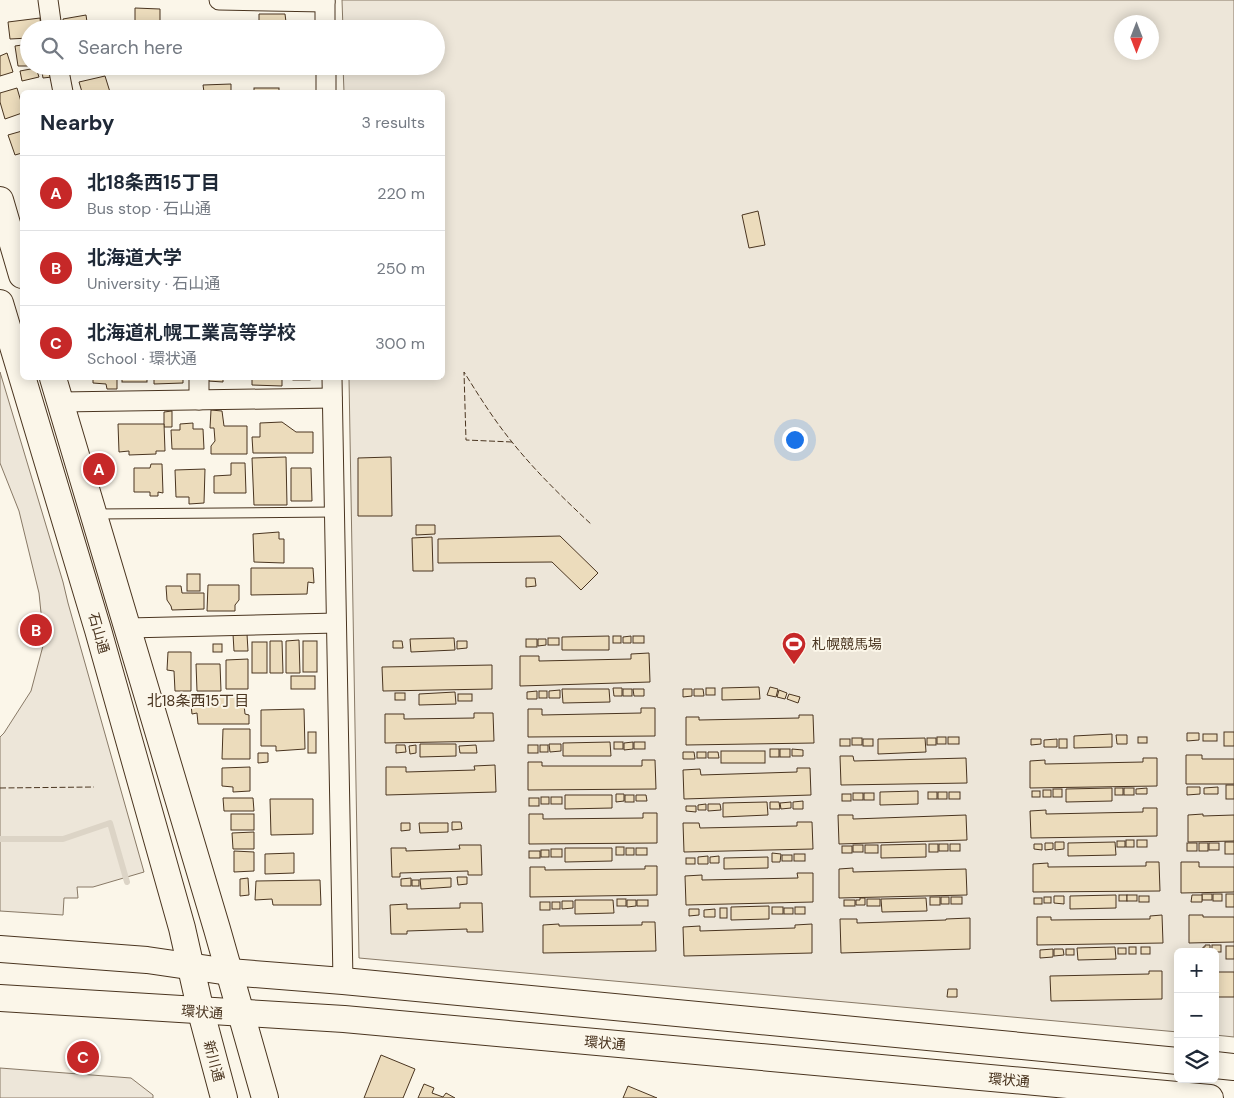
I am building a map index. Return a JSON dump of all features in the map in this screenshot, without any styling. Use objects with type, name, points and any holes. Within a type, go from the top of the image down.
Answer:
[{"type":"main road","points":[[0,200],[20,268]]},
{"type":"main road","name":"石山通","points":[[2,315],[20,374]]},
{"type":"main road","name":"石山通","points":[[22,380],[98,630],[191,966]]},
{"type":"main road","points":[[57,390],[230,972],[265,1098]]},
{"type":"main road","points":[[0,949],[147,960],[230,972],[343,981],[1174,1061]]},
{"type":"main road","name":"新川通","points":[[191,966],[224,1098]]},
{"type":"main road","name":"環状通","points":[[0,998],[344,1020],[1210,1098]]},
{"type":"main road","points":[[1219,1065],[1234,1066]]},
{"type":"street","points":[[48,0],[51,20]]},
{"type":"street","points":[[219,0],[325,1],[325,20]]},
{"type":"street","points":[[60,75],[63,90]]},
{"type":"street","points":[[326,75],[326,90]]},
{"type":"street","points":[[199,380],[199,400]]},
{"type":"street","points":[[332,380],[343,981]]},
{"type":"street","points":[[57,390],[199,400],[332,398]]},
{"type":"street","points":[[128,628],[336,623]]},
{"type":"lane","points":[[94,514],[334,512]]},
{"type":"shaded area","name":"札幌競馬場","points":[[342,0],[1234,0],[1234,1037],[1219,1035],[1219,948],[1174,948],[1174,1032],[359,958],[349,380],[445,380],[445,90],[344,90],[343,75],[445,75],[445,20],[343,20]]},
{"type":"shaded area","points":[[0,372],[63,582],[144,872],[93,887],[77,887],[78,898],[64,898],[63,915],[0,911],[0,737],[31,691],[44,642],[39,593],[19,511],[0,463]]},
{"type":"shaded area","points":[[0,1068],[131,1078],[153,1095],[153,1098],[0,1098]]},
{"type":"building","points":[[135,8],[160,9],[160,20],[135,20]]},
{"type":"building","points":[[259,14],[285,14],[286,20],[259,20]]},
{"type":"building","points":[[86,15],[87,20],[63,20]]},
{"type":"building","points":[[40,18],[40,20],[24,20]]},
{"type":"building","points":[[20,20],[20,38],[10,39],[8,22]]},
{"type":"building","points":[[20,45],[20,66],[18,66],[15,46]]},
{"type":"building","points":[[7,53],[13,72],[0,76],[0,56]]},
{"type":"building","points":[[21,75],[38,75],[39,77],[22,81]]},
{"type":"building","points":[[42,75],[52,75],[52,77],[43,78]]},
{"type":"building","points":[[105,76],[109,90],[81,90],[79,82]]},
{"type":"building","points":[[231,84],[231,90],[204,90],[203,85]]},
{"type":"building","points":[[17,88],[20,98],[20,114],[5,119],[0,102],[0,93]]},
{"type":"building","points":[[254,88],[279,88],[279,90],[254,90]]},
{"type":"building","points":[[20,132],[20,154],[15,155],[8,135]]},
{"type":"building","points":[[758,211],[765,245],[749,248],[742,215]]},
{"type":"building","points":[[93,380],[117,380],[117,389],[107,389],[106,384],[93,383]]},
{"type":"building","points":[[122,380],[147,380],[147,382],[122,382]]},
{"type":"building","points":[[154,380],[183,380],[183,383],[154,384]]},
{"type":"building","points":[[223,380],[223,382],[208,381]]},
{"type":"building","points":[[252,380],[282,380],[282,386],[252,385]]},
{"type":"building","points":[[211,410],[222,411],[224,426],[247,426],[247,454],[211,454],[211,446],[215,441],[214,428],[210,428]]},
{"type":"building","points":[[172,411],[172,427],[164,427],[164,412]]},
{"type":"building","points":[[282,422],[296,432],[313,432],[313,453],[253,453],[252,437],[260,437],[260,423]]},
{"type":"building","points":[[193,423],[193,429],[203,429],[204,449],[172,449],[171,430],[180,430],[180,424]]},
{"type":"building","points":[[118,424],[164,424],[165,451],[156,451],[156,454],[129,455],[129,451],[119,452]]},
{"type":"building","points":[[286,457],[287,505],[254,505],[252,458]]},
{"type":"building","points":[[391,457],[392,516],[358,516],[358,458]]},
{"type":"building","points":[[231,463],[245,463],[246,493],[214,493],[214,476],[231,475]]},
{"type":"building","points":[[151,464],[162,464],[163,493],[158,492],[158,496],[150,496],[150,492],[134,492],[134,468],[150,468]]},
{"type":"building","points":[[291,468],[311,468],[312,501],[291,501]]},
{"type":"building","points":[[205,469],[204,503],[189,504],[189,497],[176,497],[175,470]]},
{"type":"building","points":[[416,525],[435,525],[435,534],[416,535]]},
{"type":"building","points":[[279,532],[279,539],[284,539],[284,563],[254,562],[253,534]]},
{"type":"building","points":[[560,536],[598,573],[581,590],[552,562],[438,563],[438,539]]},
{"type":"building","points":[[432,537],[433,571],[413,571],[412,538]]},
{"type":"building","points":[[251,568],[313,568],[314,583],[308,582],[307,594],[251,595]]},
{"type":"building","points":[[187,574],[200,574],[200,591],[187,591]]},
{"type":"building","points":[[526,578],[535,578],[536,586],[526,587]]},
{"type":"building","points":[[208,585],[239,585],[239,600],[235,605],[235,611],[207,611]]},
{"type":"building","points":[[166,586],[181,586],[182,593],[204,593],[204,609],[172,610],[167,600]]},
{"type":"building","points":[[233,634],[247,634],[248,651],[234,651]]},
{"type":"building","points":[[609,636],[609,650],[562,650],[562,637]]},
{"type":"building","points":[[613,636],[621,636],[621,643],[613,643]]},
{"type":"building","points":[[631,636],[631,643],[623,643],[623,637]]},
{"type":"building","points":[[633,636],[644,636],[644,643],[633,643]]},
{"type":"building","points":[[454,638],[455,650],[411,652],[410,639]]},
{"type":"building","points":[[548,638],[559,638],[559,645],[548,645]]},
{"type":"building","points":[[526,639],[537,639],[537,647],[526,647]]},
{"type":"building","points":[[538,639],[546,639],[546,645],[538,646]]},
{"type":"building","points":[[299,640],[300,673],[286,673],[286,641]]},
{"type":"building","points":[[270,641],[282,641],[283,673],[270,673]]},
{"type":"building","points":[[303,641],[317,641],[317,672],[303,672]]},
{"type":"building","points":[[393,641],[402,641],[403,648],[393,648]]},
{"type":"building","points":[[457,641],[467,641],[467,648],[457,649]]},
{"type":"building","points":[[252,642],[267,642],[267,673],[252,673]]},
{"type":"building","points":[[213,644],[222,644],[222,652],[213,652]]},
{"type":"building","points":[[168,652],[191,652],[191,691],[175,691],[174,671],[167,670]]},
{"type":"building","points":[[649,653],[650,682],[520,686],[520,656],[539,656],[539,661],[631,659],[631,654]]},
{"type":"building","points":[[248,659],[248,689],[226,689],[226,660]]},
{"type":"building","points":[[196,664],[220,664],[221,691],[197,691]]},
{"type":"building","points":[[492,665],[492,689],[383,691],[382,667]]},
{"type":"building","points":[[291,676],[315,676],[315,689],[291,689]]},
{"type":"building","points":[[759,687],[760,699],[722,700],[722,688]]},
{"type":"building","points":[[770,687],[778,689],[776,697],[767,695]]},
{"type":"building","points":[[613,688],[622,688],[622,696],[614,696]]},
{"type":"building","points":[[706,688],[715,688],[715,695],[706,695]]},
{"type":"building","points":[[562,689],[609,689],[610,702],[563,703]]},
{"type":"building","points":[[623,689],[632,689],[632,696],[623,696]]},
{"type":"building","points":[[633,689],[644,689],[644,696],[634,696]]},
{"type":"building","points":[[683,689],[692,689],[692,696],[683,697]]},
{"type":"building","points":[[694,689],[703,689],[704,696],[694,696]]},
{"type":"building","points":[[560,690],[560,698],[549,698],[549,691]]},
{"type":"building","points":[[779,690],[787,693],[785,699],[777,697]]},
{"type":"building","points":[[537,691],[537,699],[527,699],[527,692]]},
{"type":"building","points":[[539,691],[547,691],[547,698],[539,698]]},
{"type":"building","points":[[455,692],[456,704],[419,705],[419,694]]},
{"type":"building","points":[[395,693],[405,693],[405,700],[395,700]]},
{"type":"building","points":[[243,694],[245,714],[249,715],[249,724],[198,724],[197,713],[192,714],[190,695]]},
{"type":"building","points":[[458,694],[472,694],[472,701],[458,701]]},
{"type":"building","points":[[789,694],[800,697],[798,703],[787,699]]},
{"type":"building","points":[[641,708],[655,708],[655,736],[528,737],[528,709],[542,709],[542,715],[641,713]]},
{"type":"building","points":[[304,709],[305,749],[276,751],[276,746],[261,746],[261,710]]},
{"type":"building","points":[[474,713],[493,713],[494,741],[385,743],[385,714],[404,714],[404,719],[474,718]]},
{"type":"building","points":[[799,715],[813,715],[814,743],[686,745],[686,717],[699,717],[699,720],[799,718]]},
{"type":"building","points":[[223,729],[250,729],[250,759],[222,759]]},
{"type":"building","points":[[308,732],[316,732],[316,753],[308,753]]},
{"type":"building","points":[[1224,732],[1234,732],[1234,746],[1224,746]]},
{"type":"building","points":[[1187,733],[1199,733],[1199,740],[1187,741]]},
{"type":"building","points":[[1112,734],[1112,747],[1074,748],[1074,736]]},
{"type":"building","points":[[1203,734],[1217,734],[1217,741],[1203,741]]},
{"type":"building","points":[[1116,735],[1127,735],[1127,744],[1117,744]]},
{"type":"building","points":[[937,737],[946,737],[946,744],[937,744]]},
{"type":"building","points":[[948,737],[959,737],[959,744],[948,744]]},
{"type":"building","points":[[1138,737],[1147,737],[1147,743],[1138,743]]},
{"type":"building","points":[[852,738],[862,738],[862,745],[852,745]]},
{"type":"building","points":[[925,738],[926,752],[878,754],[878,739]]},
{"type":"building","points":[[927,738],[936,738],[936,745],[927,745]]},
{"type":"building","points":[[840,739],[850,739],[850,746],[840,746]]},
{"type":"building","points":[[863,739],[873,739],[873,746],[863,746]]},
{"type":"building","points":[[1031,739],[1041,739],[1041,744],[1031,745]]},
{"type":"building","points":[[1057,739],[1057,747],[1044,747],[1044,740]]},
{"type":"building","points":[[1059,739],[1067,739],[1067,748],[1059,748]]},
{"type":"building","points":[[610,742],[611,756],[563,756],[563,743]]},
{"type":"building","points":[[614,742],[623,742],[623,749],[614,749]]},
{"type":"building","points":[[633,742],[633,749],[624,750],[624,743]]},
{"type":"building","points":[[634,742],[645,742],[645,749],[634,749]]},
{"type":"building","points":[[420,744],[456,744],[456,756],[420,757]]},
{"type":"building","points":[[549,744],[561,744],[561,751],[550,752]]},
{"type":"building","points":[[396,745],[405,745],[406,752],[396,753]]},
{"type":"building","points":[[416,745],[416,753],[410,754],[409,746]]},
{"type":"building","points":[[476,745],[477,753],[460,753],[459,746]]},
{"type":"building","points":[[528,745],[538,745],[538,753],[528,753]]},
{"type":"building","points":[[540,745],[548,745],[548,752],[540,752]]},
{"type":"building","points":[[770,749],[779,749],[779,757],[770,757]]},
{"type":"building","points":[[780,749],[790,749],[790,757],[780,757]]},
{"type":"building","points":[[792,749],[803,750],[803,756],[792,756]]},
{"type":"building","points":[[721,751],[765,751],[765,763],[721,763]]},
{"type":"building","points":[[683,752],[694,752],[695,759],[683,759]]},
{"type":"building","points":[[697,752],[706,752],[706,758],[697,758]]},
{"type":"building","points":[[708,752],[718,752],[719,758],[708,758]]},
{"type":"building","points":[[258,753],[268,753],[268,762],[258,763]]},
{"type":"building","points":[[1186,755],[1202,755],[1202,759],[1234,759],[1234,784],[1186,784]]},
{"type":"building","points":[[840,756],[853,756],[854,761],[966,758],[967,783],[841,785]]},
{"type":"building","points":[[1143,758],[1157,758],[1157,786],[1030,788],[1030,761],[1045,760],[1045,764],[1143,762]]},
{"type":"building","points":[[642,760],[655,760],[656,789],[528,790],[528,762],[542,762],[542,766],[642,766]]},
{"type":"building","points":[[495,765],[496,792],[386,795],[386,767],[406,767],[406,772],[475,770],[474,766]]},
{"type":"building","points":[[250,767],[250,791],[233,792],[233,787],[222,786],[222,768]]},
{"type":"building","points":[[797,768],[810,768],[811,795],[684,799],[683,770],[700,769],[701,775],[797,772]]},
{"type":"building","points":[[1226,785],[1234,785],[1234,799],[1226,799]]},
{"type":"building","points":[[1187,787],[1200,787],[1200,794],[1187,795]]},
{"type":"building","points":[[1218,787],[1218,794],[1204,794],[1204,788]]},
{"type":"building","points":[[1112,788],[1112,801],[1066,802],[1066,789]]},
{"type":"building","points":[[1115,788],[1123,788],[1123,795],[1115,795]]},
{"type":"building","points":[[1124,788],[1134,788],[1134,795],[1124,795]]},
{"type":"building","points":[[1147,788],[1147,794],[1136,794],[1136,789]]},
{"type":"building","points":[[1053,789],[1062,789],[1062,797],[1053,797]]},
{"type":"building","points":[[1043,790],[1051,790],[1051,797],[1043,797]]},
{"type":"building","points":[[918,791],[918,804],[880,805],[880,792]]},
{"type":"building","points":[[1032,791],[1040,791],[1040,797],[1032,797]]},
{"type":"building","points":[[928,792],[937,792],[937,799],[928,799]]},
{"type":"building","points":[[938,792],[947,792],[947,799],[938,799]]},
{"type":"building","points":[[949,792],[960,792],[960,799],[949,799]]},
{"type":"building","points":[[853,793],[863,793],[863,800],[853,800]]},
{"type":"building","points":[[864,793],[874,793],[874,800],[864,800]]},
{"type":"building","points":[[616,794],[624,794],[624,801],[616,802]]},
{"type":"building","points":[[842,794],[851,794],[851,801],[842,801]]},
{"type":"building","points":[[565,795],[612,795],[612,808],[565,809]]},
{"type":"building","points":[[625,795],[634,795],[634,802],[625,802]]},
{"type":"building","points":[[636,795],[646,795],[647,801],[636,801]]},
{"type":"building","points":[[541,797],[549,797],[549,804],[541,804]]},
{"type":"building","points":[[551,797],[562,797],[562,804],[551,804]]},
{"type":"building","points":[[223,798],[253,798],[254,811],[224,811]]},
{"type":"building","points":[[529,798],[539,798],[539,806],[529,806]]},
{"type":"building","points":[[270,799],[313,799],[313,834],[271,835]]},
{"type":"building","points":[[803,801],[803,809],[793,809],[793,802]]},
{"type":"building","points":[[767,802],[768,815],[723,817],[723,803]]},
{"type":"building","points":[[770,802],[779,802],[780,809],[770,809]]},
{"type":"building","points":[[791,802],[791,808],[781,809],[780,803]]},
{"type":"building","points":[[706,804],[706,810],[698,810],[698,805]]},
{"type":"building","points":[[708,804],[720,804],[721,810],[708,811]]},
{"type":"building","points":[[686,806],[696,806],[696,812],[686,811]]},
{"type":"building","points":[[1143,808],[1157,808],[1157,836],[1031,838],[1030,811],[1046,810],[1046,814],[1143,812]]},
{"type":"building","points":[[643,813],[657,813],[657,843],[529,844],[529,814],[543,814],[543,819],[643,818]]},
{"type":"building","points":[[231,814],[254,814],[254,830],[231,830]]},
{"type":"building","points":[[1203,814],[1203,816],[1234,815],[1234,841],[1188,842],[1188,815]]},
{"type":"building","points":[[838,815],[853,815],[853,819],[966,815],[967,840],[839,844]]},
{"type":"building","points":[[452,822],[461,822],[462,829],[452,830]]},
{"type":"building","points":[[797,822],[812,822],[813,849],[684,852],[683,823],[699,823],[700,828],[797,826]]},
{"type":"building","points":[[401,823],[410,823],[410,830],[401,831]]},
{"type":"building","points":[[419,823],[448,823],[448,832],[420,833]]},
{"type":"building","points":[[254,832],[254,849],[233,849],[232,833]]},
{"type":"building","points":[[1126,840],[1134,840],[1134,847],[1126,847]]},
{"type":"building","points":[[1137,840],[1147,840],[1147,847],[1137,847]]},
{"type":"building","points":[[1117,841],[1125,841],[1125,847],[1117,847]]},
{"type":"building","points":[[1055,842],[1064,842],[1064,849],[1055,850]]},
{"type":"building","points":[[1115,842],[1116,855],[1068,856],[1068,843]]},
{"type":"building","points":[[1225,842],[1234,842],[1234,854],[1225,854]]},
{"type":"building","points":[[1045,843],[1053,843],[1053,849],[1045,850]]},
{"type":"building","points":[[1187,843],[1197,843],[1197,851],[1187,851]]},
{"type":"building","points":[[1199,843],[1208,843],[1208,851],[1199,851]]},
{"type":"building","points":[[1209,843],[1219,843],[1219,850],[1209,850]]},
{"type":"building","points":[[926,844],[926,857],[881,858],[881,845]]},
{"type":"building","points":[[929,844],[938,844],[938,852],[929,852]]},
{"type":"building","points":[[939,844],[948,844],[948,851],[939,851]]},
{"type":"building","points":[[950,844],[960,844],[960,851],[950,851]]},
{"type":"building","points":[[1034,844],[1042,844],[1042,850],[1034,849]]},
{"type":"building","points":[[459,845],[481,845],[482,875],[468,875],[468,871],[400,873],[400,877],[392,877],[391,848],[406,848],[406,851],[460,849]]},
{"type":"building","points":[[853,845],[863,845],[863,852],[853,852]]},
{"type":"building","points":[[865,845],[878,845],[878,853],[865,853]]},
{"type":"building","points":[[842,846],[852,846],[852,853],[842,853]]},
{"type":"building","points":[[616,847],[624,847],[624,855],[616,855]]},
{"type":"building","points":[[565,848],[612,848],[612,861],[565,862]]},
{"type":"building","points":[[626,848],[634,848],[634,855],[626,855]]},
{"type":"building","points":[[636,848],[647,848],[647,855],[636,855]]},
{"type":"building","points":[[551,849],[562,849],[562,857],[551,857]]},
{"type":"building","points":[[541,850],[549,850],[549,857],[541,857]]},
{"type":"building","points":[[234,851],[254,852],[254,871],[234,872]]},
{"type":"building","points":[[529,851],[540,851],[540,858],[529,858]]},
{"type":"building","points":[[294,853],[294,873],[265,874],[265,854]]},
{"type":"building","points":[[772,853],[781,854],[780,862],[772,862]]},
{"type":"building","points":[[794,854],[805,854],[805,861],[794,861]]},
{"type":"building","points":[[782,855],[792,855],[792,861],[782,861]]},
{"type":"building","points":[[708,856],[708,864],[698,864],[698,857]]},
{"type":"building","points":[[719,856],[719,863],[710,863],[710,857]]},
{"type":"building","points":[[768,857],[768,868],[724,869],[724,858]]},
{"type":"building","points":[[686,858],[695,858],[695,864],[686,864]]},
{"type":"building","points":[[1146,862],[1159,862],[1160,891],[1033,892],[1033,864],[1048,863],[1048,867],[1146,866]]},
{"type":"building","points":[[1181,862],[1199,862],[1199,867],[1234,867],[1234,892],[1181,893]]},
{"type":"building","points":[[645,866],[657,866],[657,895],[530,897],[530,867],[545,867],[545,870],[645,869]]},
{"type":"building","points":[[853,868],[853,872],[966,869],[967,895],[839,898],[839,869]]},
{"type":"building","points":[[797,873],[813,873],[813,902],[686,905],[685,876],[702,875],[702,880],[798,878]]},
{"type":"building","points":[[457,877],[467,877],[467,884],[458,885]]},
{"type":"building","points":[[248,878],[249,895],[240,896],[240,879]]},
{"type":"building","points":[[411,878],[411,886],[401,886],[401,879]]},
{"type":"building","points":[[451,878],[451,887],[421,889],[420,879]]},
{"type":"building","points":[[320,880],[321,905],[273,905],[272,899],[255,900],[256,881]]},
{"type":"building","points":[[412,880],[419,880],[419,886],[412,886]]},
{"type":"building","points":[[1202,894],[1212,894],[1212,900],[1202,900]]},
{"type":"building","points":[[1213,894],[1222,894],[1222,901],[1213,901]]},
{"type":"building","points":[[1226,894],[1234,894],[1234,907],[1226,907]]},
{"type":"building","points":[[1116,895],[1116,908],[1070,909],[1070,896]]},
{"type":"building","points":[[1119,895],[1127,895],[1127,901],[1119,901]]},
{"type":"building","points":[[1127,895],[1137,895],[1137,901],[1127,901]]},
{"type":"building","points":[[1192,895],[1202,895],[1202,902],[1191,902]]},
{"type":"building","points":[[1054,896],[1064,896],[1064,904],[1054,903]]},
{"type":"building","points":[[1139,896],[1149,896],[1149,902],[1139,902]]},
{"type":"building","points":[[930,897],[940,897],[940,905],[930,905]]},
{"type":"building","points":[[941,897],[949,897],[949,904],[941,904]]},
{"type":"building","points":[[951,897],[962,897],[962,904],[951,904]]},
{"type":"building","points":[[1044,897],[1051,897],[1051,903],[1044,903]]},
{"type":"building","points":[[860,898],[865,898],[865,905],[856,905],[856,900],[860,900]]},
{"type":"building","points":[[926,898],[927,911],[882,912],[881,899]]},
{"type":"building","points":[[1034,898],[1042,898],[1042,904],[1034,904]]},
{"type":"building","points":[[617,899],[626,899],[626,906],[617,906]]},
{"type":"building","points":[[867,899],[880,899],[880,906],[867,906]]},
{"type":"building","points":[[575,900],[613,900],[614,913],[575,914]]},
{"type":"building","points":[[627,900],[636,900],[636,906],[627,907]]},
{"type":"building","points":[[637,900],[648,900],[648,906],[637,906]]},
{"type":"building","points":[[844,900],[855,900],[855,906],[844,906]]},
{"type":"building","points":[[562,901],[573,901],[573,908],[562,909]]},
{"type":"building","points":[[540,902],[550,902],[550,910],[540,910]]},
{"type":"building","points":[[552,902],[560,902],[560,909],[552,909]]},
{"type":"building","points":[[460,903],[482,903],[483,932],[467,932],[467,929],[407,931],[407,934],[391,934],[390,905],[407,904],[407,909],[460,908]]},
{"type":"building","points":[[769,906],[769,919],[731,920],[731,907]]},
{"type":"building","points":[[772,907],[783,907],[783,914],[772,914]]},
{"type":"building","points":[[795,907],[805,907],[805,914],[795,914]]},
{"type":"building","points":[[720,908],[727,908],[727,918],[720,918]]},
{"type":"building","points":[[784,908],[793,908],[793,914],[784,914]]},
{"type":"building","points":[[689,909],[699,909],[699,915],[689,916]]},
{"type":"building","points":[[715,909],[715,917],[704,917],[704,910]]},
{"type":"building","points":[[1162,915],[1163,943],[1037,945],[1037,917],[1051,917],[1051,920],[1150,919],[1150,916]]},
{"type":"building","points":[[1189,915],[1234,917],[1234,942],[1189,943]]},
{"type":"building","points":[[970,918],[970,949],[841,953],[840,919],[857,919],[857,923]]},
{"type":"building","points":[[642,922],[655,922],[656,951],[543,953],[543,925],[642,925]]},
{"type":"building","points":[[812,924],[812,953],[684,956],[683,927],[700,926],[700,931],[795,928],[795,925]]},
{"type":"building","points":[[1205,945],[1210,945],[1210,948],[1203,948]]},
{"type":"building","points":[[1212,945],[1221,945],[1221,952],[1219,952],[1219,948],[1212,948]]},
{"type":"building","points":[[1226,946],[1234,946],[1234,959],[1226,959]]},
{"type":"building","points":[[1115,947],[1116,959],[1078,960],[1077,948]]},
{"type":"building","points":[[1129,947],[1136,947],[1136,954],[1129,954]]},
{"type":"building","points":[[1141,947],[1150,947],[1150,954],[1141,954]]},
{"type":"building","points":[[1118,948],[1126,948],[1126,954],[1118,954]]},
{"type":"building","points":[[1053,949],[1053,957],[1040,958],[1040,950]]},
{"type":"building","points":[[1054,949],[1063,949],[1064,955],[1054,956]]},
{"type":"building","points":[[1066,949],[1074,949],[1074,955],[1066,955]]},
{"type":"building","points":[[1149,971],[1162,971],[1162,999],[1051,1001],[1050,976],[1149,974]]},
{"type":"building","points":[[1219,972],[1234,972],[1234,997],[1219,997]]},
{"type":"building","points":[[948,989],[957,989],[957,997],[947,997]]},
{"type":"building","points":[[381,1055],[415,1069],[403,1098],[364,1098]]},
{"type":"building","points":[[424,1084],[434,1088],[432,1093],[443,1097],[446,1093],[455,1098],[418,1098]]},
{"type":"building","points":[[628,1086],[657,1098],[623,1098]]},
{"type":"waterway","points":[[0,839],[63,839],[110,823],[127,882]]},
{"type":"fence","points":[[512,442],[466,440],[464,372],[505,434],[550,485],[592,525]]},
{"type":"fence","points":[[0,788],[94,787]]},
{"type":"place","name":"北18条西15丁目","points":[[99,469]]},
{"type":"place","name":"北海道大学","points":[[36,630]]},
{"type":"place","name":"札幌競馬場","points":[[794,665]]},
{"type":"place","name":"北海道札幌工業高等学校","points":[[83,1057]]},
{"type":"district","name":"北18条西15丁目","points":[[198,701]]}]
